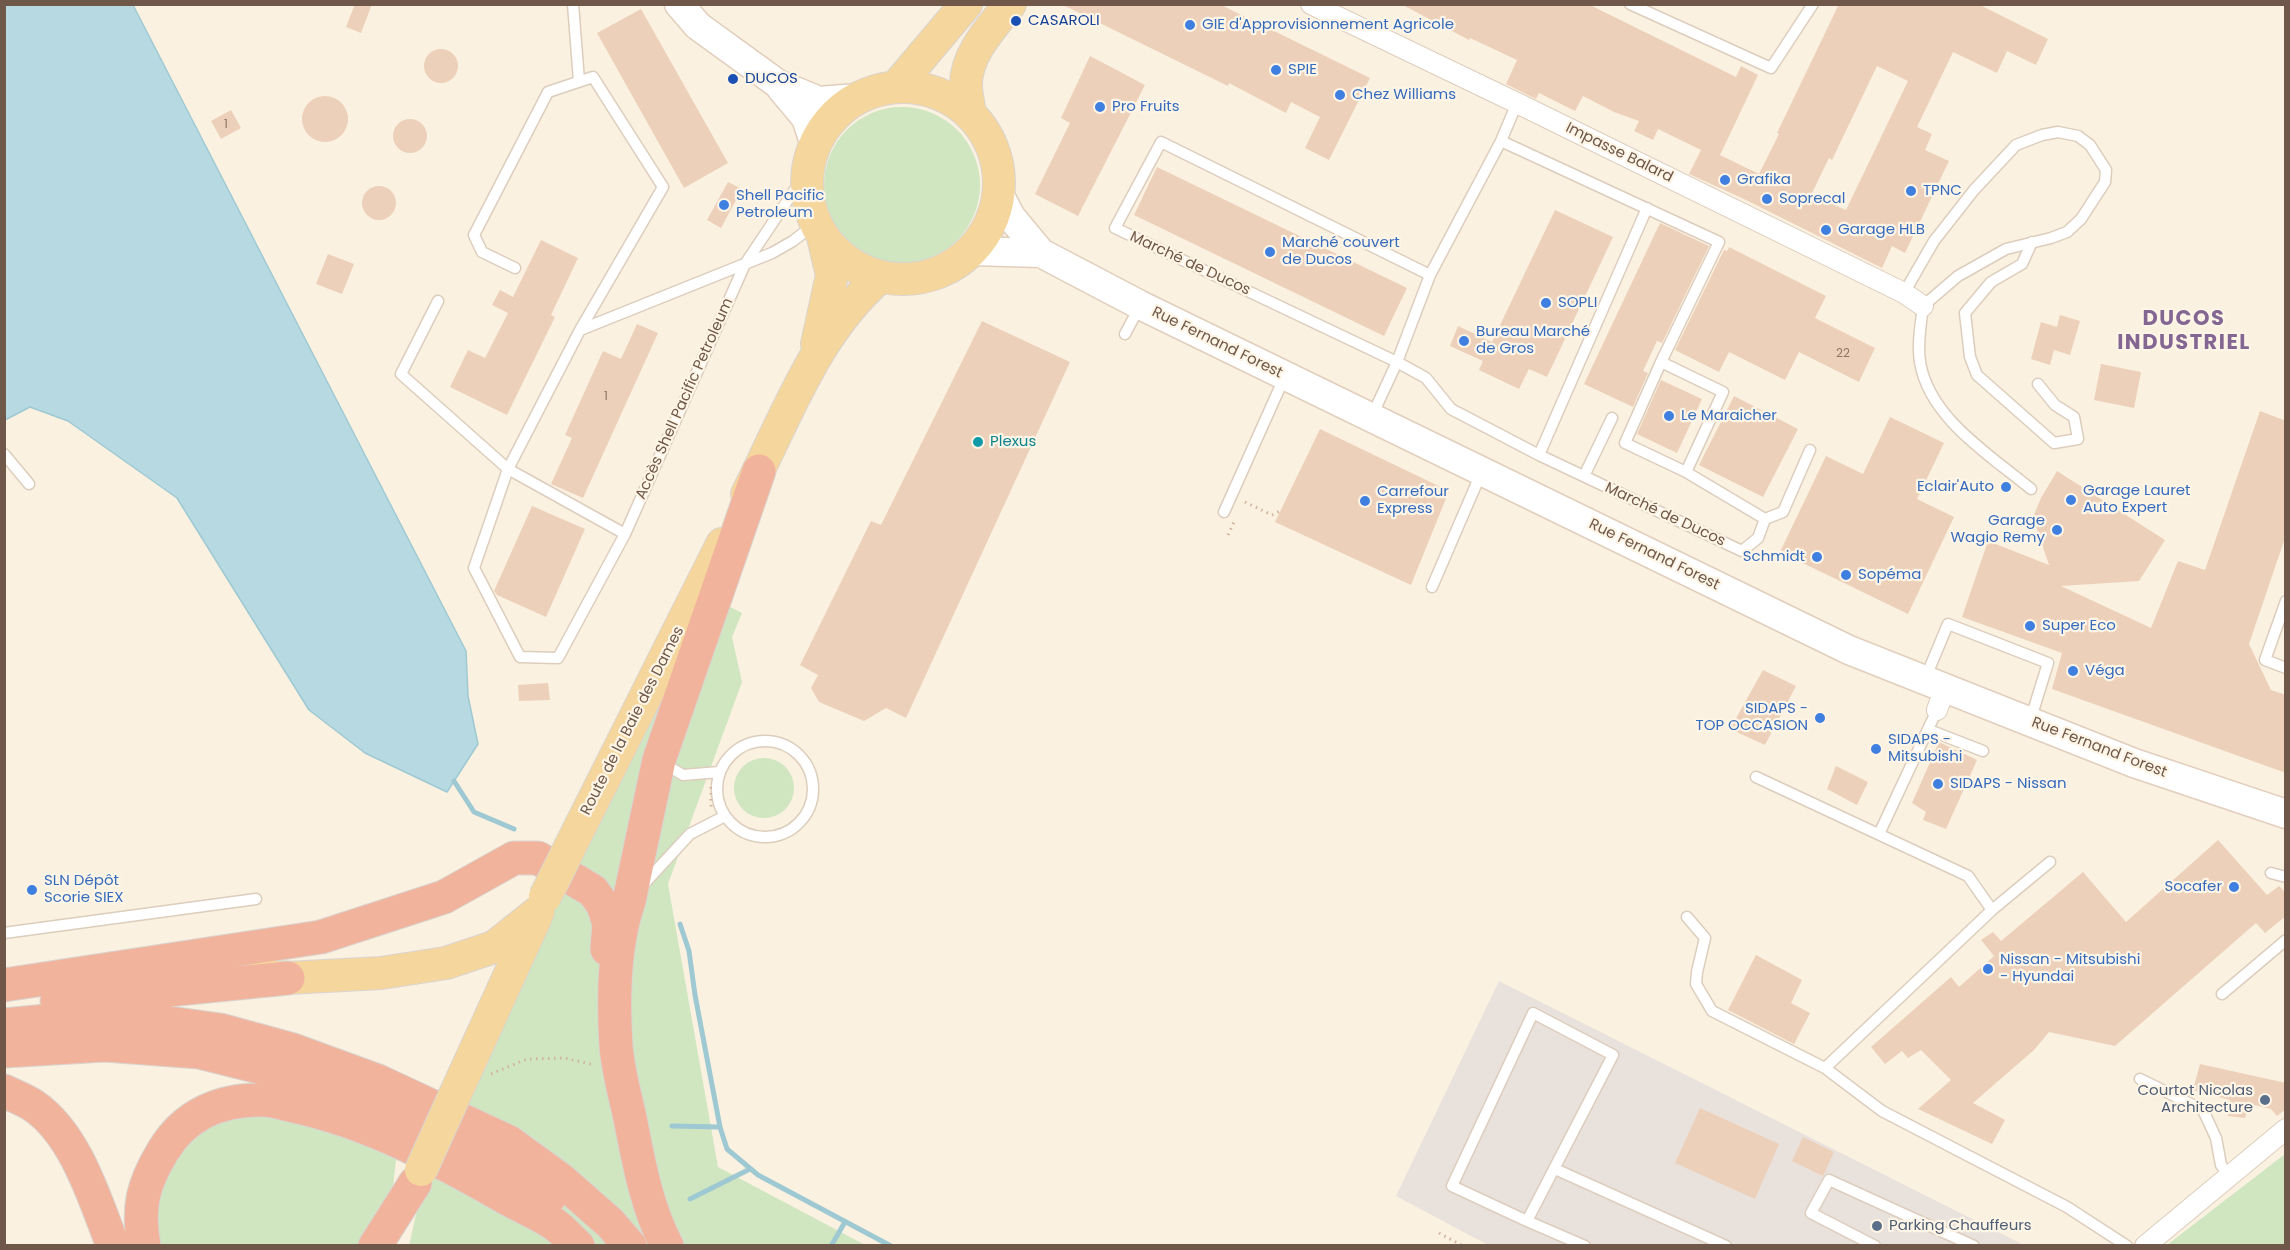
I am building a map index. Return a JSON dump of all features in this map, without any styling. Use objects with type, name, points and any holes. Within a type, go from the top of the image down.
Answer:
[{"type":"highway","points":[[619,1059],[616,968],[624,917],[659,760],[759,471]]},
{"type":"highway","points":[[4,985],[321,937],[444,897],[514,858],[538,858],[593,891],[603,905],[609,924],[605,1011],[619,1059],[644,1182],[658,1228],[667,1245]]},
{"type":"highway","points":[[4,1008],[67,999],[288,978]]},
{"type":"highway","points":[[4,1025],[78,1018],[155,1021],[220,1030],[293,1050],[378,1081],[508,1142],[560,1179],[610,1223],[630,1245]]},
{"type":"highway","points":[[4,1051],[105,1045],[200,1052],[307,1079],[487,1157],[539,1190],[595,1233],[606,1245]]},
{"type":"highway","points":[[4,1091],[34,1106],[54,1125],[84,1171],[113,1245]]},
{"type":"highway","points":[[144,1245],[140,1222],[141,1200],[152,1168],[168,1142],[192,1117],[228,1102],[264,1100],[328,1113],[398,1142],[479,1182],[555,1225],[578,1245]]},
{"type":"highway","points":[[388,1243],[418,1176]]},
{"type":"highway","points":[[97,1202],[122,1245]]},
{"type":"highway","points":[[520,1205],[556,1245]]},
{"type":"main road","points":[[896,87],[966,4]]},
{"type":"main road","points":[[970,114],[966,84],[969,68],[980,42],[1010,4]]},
{"type":"main road","points":[[896,87],[923,89],[940,95],[970,114],[988,137],[998,165],[999,194],[990,225],[972,251],[953,266],[930,276],[905,280],[879,277],[858,268],[838,254],[819,230],[807,188],[811,158],[832,118],[857,98],[896,87]]},
{"type":"main road","name":"Route de la Baie des Dames","points":[[814,358],[832,275],[819,230]]},
{"type":"main road","name":"Route de la Baie des Dames","points":[[418,1176],[580,825],[814,358],[862,292],[879,277]]},
{"type":"main road","points":[[70,976],[225,974],[288,978],[381,973],[446,963],[494,947],[542,905]]},
{"type":"street","points":[[679,4],[698,26],[778,84],[819,101],[857,98]]},
{"type":"street","name":"Impasse Balard","points":[[1311,4],[1904,293],[1923,306]]},
{"type":"street","points":[[778,84],[806,118],[811,158]]},
{"type":"street","name":"Rue Fernand Forest","points":[[999,194],[1011,217],[1041,253],[1140,305],[1935,693],[2030,722],[2134,763],[2286,813]]},
{"type":"street","name":"Rue Fernand Forest","points":[[972,251],[1041,253]]},
{"type":"street","points":[[2145,1245],[2286,1129]]},
{"type":"lane","points":[[515,268],[482,252],[474,235],[548,92],[579,81],[573,4]]},
{"type":"lane","points":[[1630,4],[1771,68],[1813,4]]},
{"type":"lane","name":"Accès Shell Pacific Petroleum","points":[[579,81],[593,77],[663,187],[580,330],[508,470],[474,568],[520,657],[558,658],[625,534],[745,264],[811,158]]},
{"type":"lane","points":[[1371,418],[1397,362],[1430,275],[1501,141],[1517,103]]},
{"type":"lane","points":[[1904,293],[1934,241],[1974,190],[2016,145],[2058,132],[2078,136],[2099,157],[2106,170],[2105,182],[2081,219],[2067,232],[2006,249],[1958,276],[1923,306],[1920,328],[1920,362],[1931,394],[1950,421],[2031,489]]},
{"type":"lane","points":[[1501,141],[1719,242],[1625,443],[1686,472],[1765,519]]},
{"type":"lane","name":"Marché de Ducos","points":[[1430,275],[1161,142],[1114,228],[1397,362],[1426,378],[1451,409],[1584,476],[1742,551],[1758,538],[1765,519],[1783,512],[1810,450]]},
{"type":"lane","points":[[1539,454],[1647,208]]},
{"type":"lane","name":"Accès Shell Pacific Petroleum","points":[[580,330],[745,264],[819,230]]},
{"type":"lane","points":[[2032,242],[2022,264],[1991,282],[1965,313],[1970,357],[1977,375],[2054,443],[2078,439],[2074,417],[2055,405],[2038,384]]},
{"type":"lane","points":[[438,301],[401,374],[508,470],[625,534]]},
{"type":"lane","points":[[1125,334],[1140,305]]},
{"type":"lane","points":[[1661,362],[1723,392],[1686,472]]},
{"type":"lane","points":[[1224,512],[1285,376]]},
{"type":"lane","points":[[1584,476],[1612,418]]},
{"type":"lane","points":[[4,454],[29,484]]},
{"type":"lane","points":[[1432,587],[1482,471]]},
{"type":"lane","points":[[2286,601],[2265,660],[2286,668]]},
{"type":"lane","points":[[1880,834],[1929,730],[1948,624],[2048,663],[2030,722]]},
{"type":"lane","points":[[1929,730],[1983,751]]},
{"type":"lane","points":[[776,741],[787,745],[805,760],[813,779],[814,793],[811,807],[804,819],[792,830],[777,836],[762,837],[747,834],[725,816],[719,802],[717,787],[719,772],[726,759],[737,748],[750,742],[776,741]]},
{"type":"lane","points":[[659,760],[683,775],[719,772]]},
{"type":"lane","points":[[1756,777],[1968,876],[1992,910]]},
{"type":"lane","points":[[629,901],[690,834],[725,816]]},
{"type":"lane","points":[[1825,1068],[1992,910],[2050,862]]},
{"type":"lane","points":[[2271,873],[2286,877]]},
{"type":"lane","points":[[4,933],[256,899]]},
{"type":"lane","points":[[1687,917],[1705,938],[1696,984],[1712,1011],[1825,1068],[1882,1111],[2067,1207],[2127,1245]]},
{"type":"lane","points":[[2222,994],[2286,939]]},
{"type":"lane","points":[[1527,1221],[1613,1055],[1533,1013],[1452,1186],[1527,1221],[1585,1245]]},
{"type":"lane","points":[[2140,1079],[2203,1110],[2216,1138],[2221,1166],[2229,1176]]},
{"type":"lane","points":[[1555,1169],[1726,1245]]},
{"type":"lane","points":[[1875,1245],[1811,1213],[1829,1180],[1974,1245]]},
{"type":"path","points":[[1243,501],[1272,515],[1280,511]]},
{"type":"path","points":[[710,781],[711,811]]},
{"type":"path","points":[[490,1074],[527,1059],[619,1059]]},
{"type":"path","points":[[1439,1233],[1463,1245]]},
{"type":"shaded area","points":[[1499,981],[2024,1245],[1488,1245],[1396,1196]]},
{"type":"green space","points":[[902,107],[917,108],[932,113],[957,130],[974,155],[979,170],[979,200],[974,215],[957,240],[932,257],[917,262],[902,263],[887,262],[872,257],[847,240],[830,215],[825,200],[824,185],[825,170],[830,155],[847,130],[872,113],[887,108]]},
{"type":"green space","points":[[707,595],[742,613],[732,637],[742,682],[668,884],[718,1167],[865,1245],[409,1246],[421,1192],[518,982]]},
{"type":"green space","points":[[764,758],[785,767],[794,788],[785,809],[764,818],[743,809],[734,788],[743,767]]},
{"type":"green space","points":[[228,1102],[398,1142],[389,1224],[375,1245],[144,1245],[152,1168]]},
{"type":"green space","points":[[2285,1154],[2285,1245],[2167,1245]]},
{"type":"water","points":[[5,4],[133,5],[466,651],[468,696],[478,744],[447,792],[365,753],[309,710],[177,498],[68,421],[30,407],[5,420]]},
{"type":"building","points":[[355,4],[372,4],[361,33],[346,27]]},
{"type":"building","points":[[1061,4],[1219,4],[1370,78],[1329,160],[1305,148],[1320,117],[1291,102],[1286,113],[1229,83],[1228,86]]},
{"type":"building","points":[[1401,4],[1588,4],[1736,77],[1741,66],[1758,75],[1720,155],[1759,174],[1839,4],[1978,4],[2048,39],[2036,65],[2007,51],[1997,73],[1953,52],[1917,127],[1932,134],[1925,150],[1949,161],[1905,253],[1892,246],[1882,268],[1689,174],[1701,150],[1658,129],[1653,140],[1634,131],[1639,121],[1614,112],[1583,96],[1575,111],[1539,93],[1536,99],[1506,84],[1517,60],[1470,38],[1469,40]],"holes":[[[1877,66],[1908,81],[1846,210],[1811,195],[1829,158],[1832,160]]]},
{"type":"building","points":[[641,9],[728,163],[684,188],[597,33]]},
{"type":"building","points":[[441,49],[453,54],[458,66],[453,78],[441,83],[429,78],[424,66],[429,54]]},
{"type":"building","name":"Pro Fruits","points":[[1090,56],[1145,85],[1078,216],[1035,194],[1070,123],[1061,118]]},
{"type":"building","points":[[325,96],[334,97],[341,103],[347,110],[347,128],[341,135],[334,141],[325,142],[316,141],[309,135],[303,128],[302,119],[303,110],[309,103],[316,97]]},
{"type":"building","points":[[231,110],[241,128],[221,139],[211,121]]},
{"type":"building","points":[[410,119],[422,124],[427,136],[422,148],[410,153],[398,148],[393,136],[398,124]]},
{"type":"building","name":"Marché couvert de Ducos","points":[[1157,167],[1407,288],[1384,336],[1134,215]]},
{"type":"building","name":"Shell Pacific Petroleum","points":[[728,182],[742,189],[721,228],[707,220]]},
{"type":"building","points":[[379,186],[391,191],[396,203],[391,215],[379,220],[367,215],[362,203],[367,191]]},
{"type":"building","name":"SOPLI","points":[[1555,210],[1613,237],[1547,377],[1529,369],[1519,389],[1479,370],[1483,361],[1450,346],[1458,326],[1492,342]]},
{"type":"building","points":[[1660,223],[1709,246],[1662,343],[1657,341],[1643,371],[1648,373],[1633,407],[1584,384]]},
{"type":"building","points":[[541,240],[578,258],[551,315],[555,317],[507,415],[450,387],[468,350],[485,358],[508,313],[492,305],[500,290],[513,297]]},
{"type":"building","points":[[1729,247],[1826,296],[1815,318],[1875,348],[1859,382],[1799,352],[1785,380],[1729,352],[1719,372],[1675,350],[1724,250],[1727,251]]},
{"type":"building","points":[[328,254],[354,264],[342,294],[316,284]]},
{"type":"building","points":[[2060,315],[2080,321],[2070,355],[2054,350],[2050,365],[2031,359],[2041,322],[2057,327]]},
{"type":"building","name":"Plexus","points":[[982,321],[1070,362],[906,718],[886,708],[864,721],[819,702],[811,688],[818,675],[800,665],[871,521],[881,525]]},
{"type":"building","points":[[637,324],[658,333],[583,498],[551,484],[572,438],[565,435],[603,351],[621,359]]},
{"type":"building","points":[[2101,364],[2141,372],[2134,408],[2094,400]]},
{"type":"building","name":"Le Maraicher","points":[[1661,380],[1702,399],[1677,453],[1637,434]]},
{"type":"building","points":[[1734,396],[1798,429],[1763,497],[1699,465]]},
{"type":"building","points":[[2260,411],[2286,421],[2286,535],[2249,644],[2271,690],[2286,695],[2286,773],[2052,689],[2062,653],[1962,617],[1988,541],[2049,565],[2033,517],[2057,471],[2165,540],[2139,581],[2061,586],[2151,628],[2178,561],[2205,570]]},
{"type":"building","points":[[1890,417],[1944,443],[1917,499],[1954,517],[1908,614],[1780,552],[1826,456],[1863,474]]},
{"type":"building","name":"Carrefour Express","points":[[1320,429],[1449,491],[1411,585],[1275,522]]},
{"type":"building","points":[[532,506],[585,529],[546,617],[497,595],[494,591]]},
{"type":"building","points":[[1763,670],[1796,686],[1765,745],[1730,729]]},
{"type":"building","points":[[548,683],[550,700],[519,701],[518,685]]},
{"type":"building","points":[[1939,742],[1977,760],[1946,829],[1923,820],[1926,812],[1912,803]]},
{"type":"building","points":[[1836,766],[1868,782],[1857,805],[1827,789]]},
{"type":"building","points":[[2218,840],[2267,895],[2279,886],[2286,893],[2286,916],[2265,933],[2256,923],[2115,1046],[2049,1032],[2034,1050],[1973,1103],[2005,1120],[1992,1144],[1918,1109],[1951,1080],[1921,1050],[1908,1058],[1902,1051],[1885,1064],[1871,1047],[1951,977],[1959,987],[1994,956],[1981,940],[1993,932],[2001,941],[2083,872],[2126,922]]},
{"type":"building","points":[[1756,955],[1802,980],[1791,1003],[1810,1013],[1794,1044],[1728,1010]]},
{"type":"building","points":[[2200,1064],[2286,1083],[2286,1109],[2277,1116],[2271,1109],[2250,1104],[2245,1118],[2228,1116],[2230,1100],[2193,1090]]},
{"type":"building","points":[[1700,1108],[1779,1144],[1755,1199],[1675,1163]]},
{"type":"building","points":[[1803,1137],[1834,1152],[1823,1176],[1792,1161]]},
{"type":"waterway","points":[[454,781],[474,812],[514,829]]},
{"type":"waterway","points":[[680,924],[689,951],[720,1127],[727,1149],[758,1175],[891,1246]]},
{"type":"waterway","points":[[672,1126],[720,1127]]},
{"type":"waterway","points":[[690,1199],[750,1169]]},
{"type":"waterway","points":[[831,1246],[845,1222]]},
{"type":"place","name":"CASAROLI","points":[[1016,21]]},
{"type":"place","name":"GIE d'Approvisionnement Agricole","points":[[1190,25]]},
{"type":"place","name":"SPIE","points":[[1276,70]]},
{"type":"place","name":"DUCOS","points":[[733,79]]},
{"type":"place","name":"Chez Williams","points":[[1340,95]]},
{"type":"place","name":"Pro Fruits","points":[[1100,107]]},
{"type":"place","name":"Grafika","points":[[1725,180]]},
{"type":"place","name":"TPNC","points":[[1911,191]]},
{"type":"place","name":"Soprecal","points":[[1767,199]]},
{"type":"place","name":"Shell Pacific Petroleum","points":[[724,205]]},
{"type":"place","name":"Garage HLB","points":[[1826,230]]},
{"type":"place","name":"Marché couvert de Ducos","points":[[1270,252]]},
{"type":"place","name":"SOPLI","points":[[1546,303]]},
{"type":"place","name":"Bureau Marché de Gros","points":[[1464,341]]},
{"type":"place","name":"Le Maraicher","points":[[1669,416]]},
{"type":"place","name":"Plexus","points":[[978,442]]},
{"type":"place","name":"Eclair'Auto","points":[[2006,487]]},
{"type":"place","name":"Garage Lauret Auto Expert","points":[[2071,500]]},
{"type":"place","name":"Carrefour Express","points":[[1365,501]]},
{"type":"place","name":"Garage Wagio Remy","points":[[2057,530]]},
{"type":"place","name":"Schmidt","points":[[1817,557]]},
{"type":"place","name":"Sopéma","points":[[1846,575]]},
{"type":"place","name":"Super Eco","points":[[2030,626]]},
{"type":"place","name":"Véga","points":[[2073,671]]},
{"type":"place","name":"SIDAPS - TOP OCCASION","points":[[1820,718]]},
{"type":"place","name":"SIDAPS - Mitsubishi","points":[[1876,749]]},
{"type":"place","name":"SIDAPS - Nissan","points":[[1938,784]]},
{"type":"place","name":"Socafer","points":[[2234,887]]},
{"type":"place","name":"SLN Dépôt Scorie SIEX","points":[[32,890]]},
{"type":"place","name":"Nissan - Mitsubishi - Hyundai","points":[[1988,969]]},
{"type":"place","name":"Courtot Nicolas Architecture","points":[[2265,1100]]},
{"type":"place","name":"Parking Chauffeurs","points":[[1877,1226]]},
{"type":"district","name":"DUCOS INDUSTRIEL","points":[[2184,332]]}]
